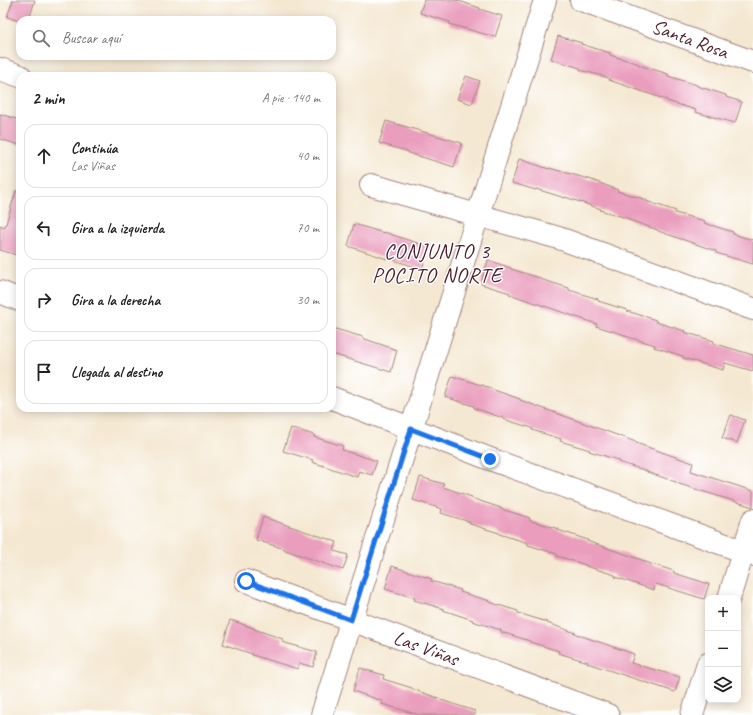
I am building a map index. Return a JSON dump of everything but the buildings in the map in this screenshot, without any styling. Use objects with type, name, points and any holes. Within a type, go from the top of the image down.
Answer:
[{"type":"street","points":[[322,715],[545,0]]},
{"type":"street","name":"Santa Rosa","points":[[582,0],[753,62]]},
{"type":"street","points":[[0,69],[16,75]]},
{"type":"street","points":[[371,185],[559,238],[753,309]]},
{"type":"street","points":[[0,292],[16,298]]},
{"type":"street","points":[[336,400],[490,459],[748,554]]},
{"type":"street","points":[[730,595],[748,554],[753,520]]},
{"type":"street","name":"Las Viñas","points":[[246,581],[608,715]]},
{"type":"street","points":[[692,715],[707,667]]},
{"type":"district","name":"CONJUNTO 3 POCITO NORTE","points":[[437,263]]},
{"type":"route","points":[[246,581],[351,620],[411,429],[490,459]]}]
